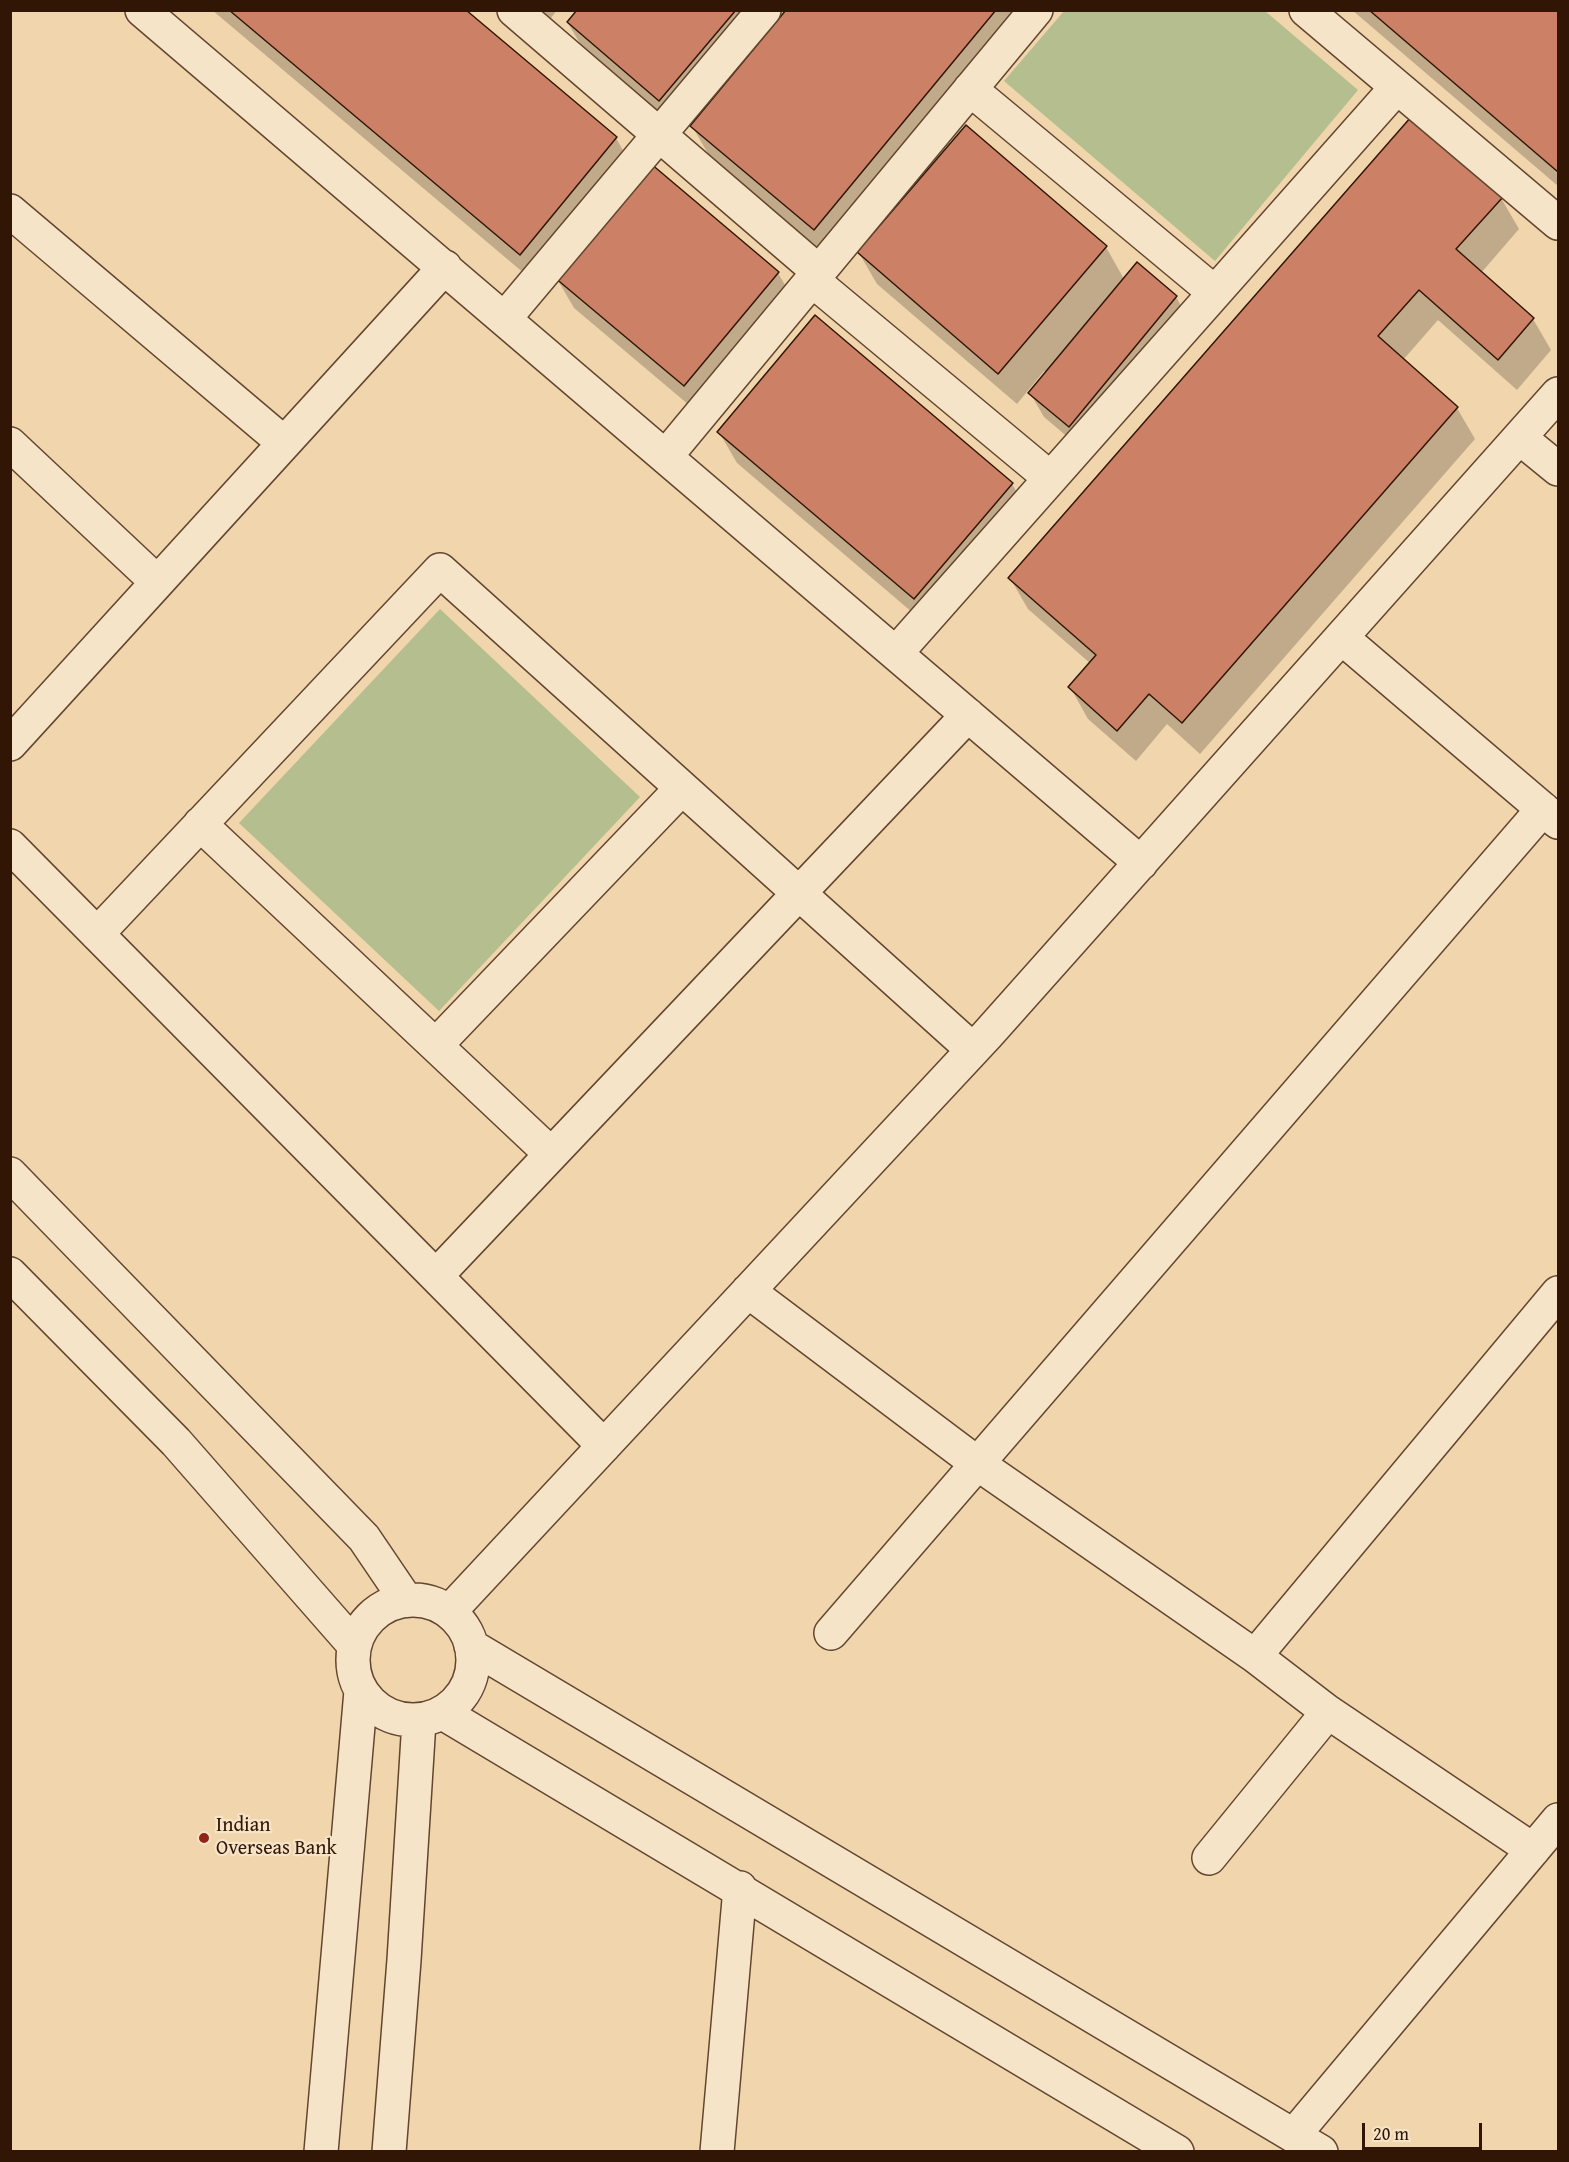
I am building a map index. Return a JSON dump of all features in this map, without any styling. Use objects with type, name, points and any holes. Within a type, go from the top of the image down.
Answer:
[{"type":"street","points":[[142,10],[1141,863]]},
{"type":"street","points":[[505,318],[764,10]]},
{"type":"street","points":[[666,456],[1036,10]]},
{"type":"street","points":[[1306,10],[1558,223]]},
{"type":"street","points":[[532,16],[815,276],[1050,478]]},
{"type":"street","points":[[896,653],[1396,87]]},
{"type":"street","points":[[970,89],[1214,292]]},
{"type":"street","points":[[10,211],[284,443]]},
{"type":"street","points":[[10,744],[444,267]]},
{"type":"street","points":[[449,1612],[973,1050],[1558,394]]},
{"type":"street","points":[[1520,438],[1558,469]]},
{"type":"street","points":[[10,444],[157,582]]},
{"type":"street","points":[[97,934],[440,570],[973,1050]]},
{"type":"street","points":[[831,1633],[1551,816],[1342,638]]},
{"type":"street","points":[[436,1276],[968,715]]},
{"type":"street","points":[[436,1045],[682,788]]},
{"type":"street","points":[[200,824],[552,1154]]},
{"type":"street","points":[[10,846],[604,1446]]},
{"type":"street","points":[[10,1174],[364,1539],[406,1600]]},
{"type":"street","points":[[10,1274],[176,1442],[354,1645]]},
{"type":"street","points":[[748,1292],[978,1464],[1255,1656],[1328,1712],[1533,1850]]},
{"type":"street","points":[[1255,1656],[1558,1293]]},
{"type":"street","points":[[406,1600],[428,1602],[449,1612],[465,1630],[471,1646],[471,1676],[461,1696],[431,1717],[397,1719],[375,1708],[361,1691],[353,1669],[354,1645],[366,1622],[382,1608],[406,1600]]},
{"type":"street","points":[[471,1646],[1321,2151]]},
{"type":"street","points":[[321,2151],[361,1691]]},
{"type":"street","points":[[1209,1858],[1328,1712]]},
{"type":"street","points":[[431,1717],[740,1888],[1178,2151]]},
{"type":"street","points":[[389,2151],[431,1717]]},
{"type":"street","points":[[1294,2135],[1558,1820]]},
{"type":"street","points":[[717,2151],[740,1888]]},
{"type":"green space","points":[[1064,11],[1265,11],[1358,90],[1215,261],[1004,81]]},
{"type":"green space","points":[[440,609],[640,797],[439,1011],[239,823]]},
{"type":"building","points":[[229,10],[466,10],[617,137],[520,255]]},
{"type":"building","points":[[577,10],[736,10],[659,101],[567,22]]},
{"type":"building","points":[[786,10],[996,10],[814,230],[690,126]]},
{"type":"building","points":[[1369,10],[1558,10],[1558,172]]},
{"type":"building","points":[[1411,117],[1503,197],[1456,249],[1534,318],[1498,360],[1419,290],[1378,336],[1458,407],[1182,723],[1149,694],[1117,731],[1068,687],[1096,655],[1008,578]]},
{"type":"building","points":[[966,125],[1107,246],[998,374],[857,252]]},
{"type":"building","points":[[650,163],[779,272],[684,386],[554,277]]},
{"type":"building","points":[[1137,262],[1177,296],[1069,427],[1028,393]]},
{"type":"building","points":[[815,315],[1013,483],[914,599],[717,432]]},
{"type":"place","name":"Indian Overseas Bank","points":[[204,1838]]}]
